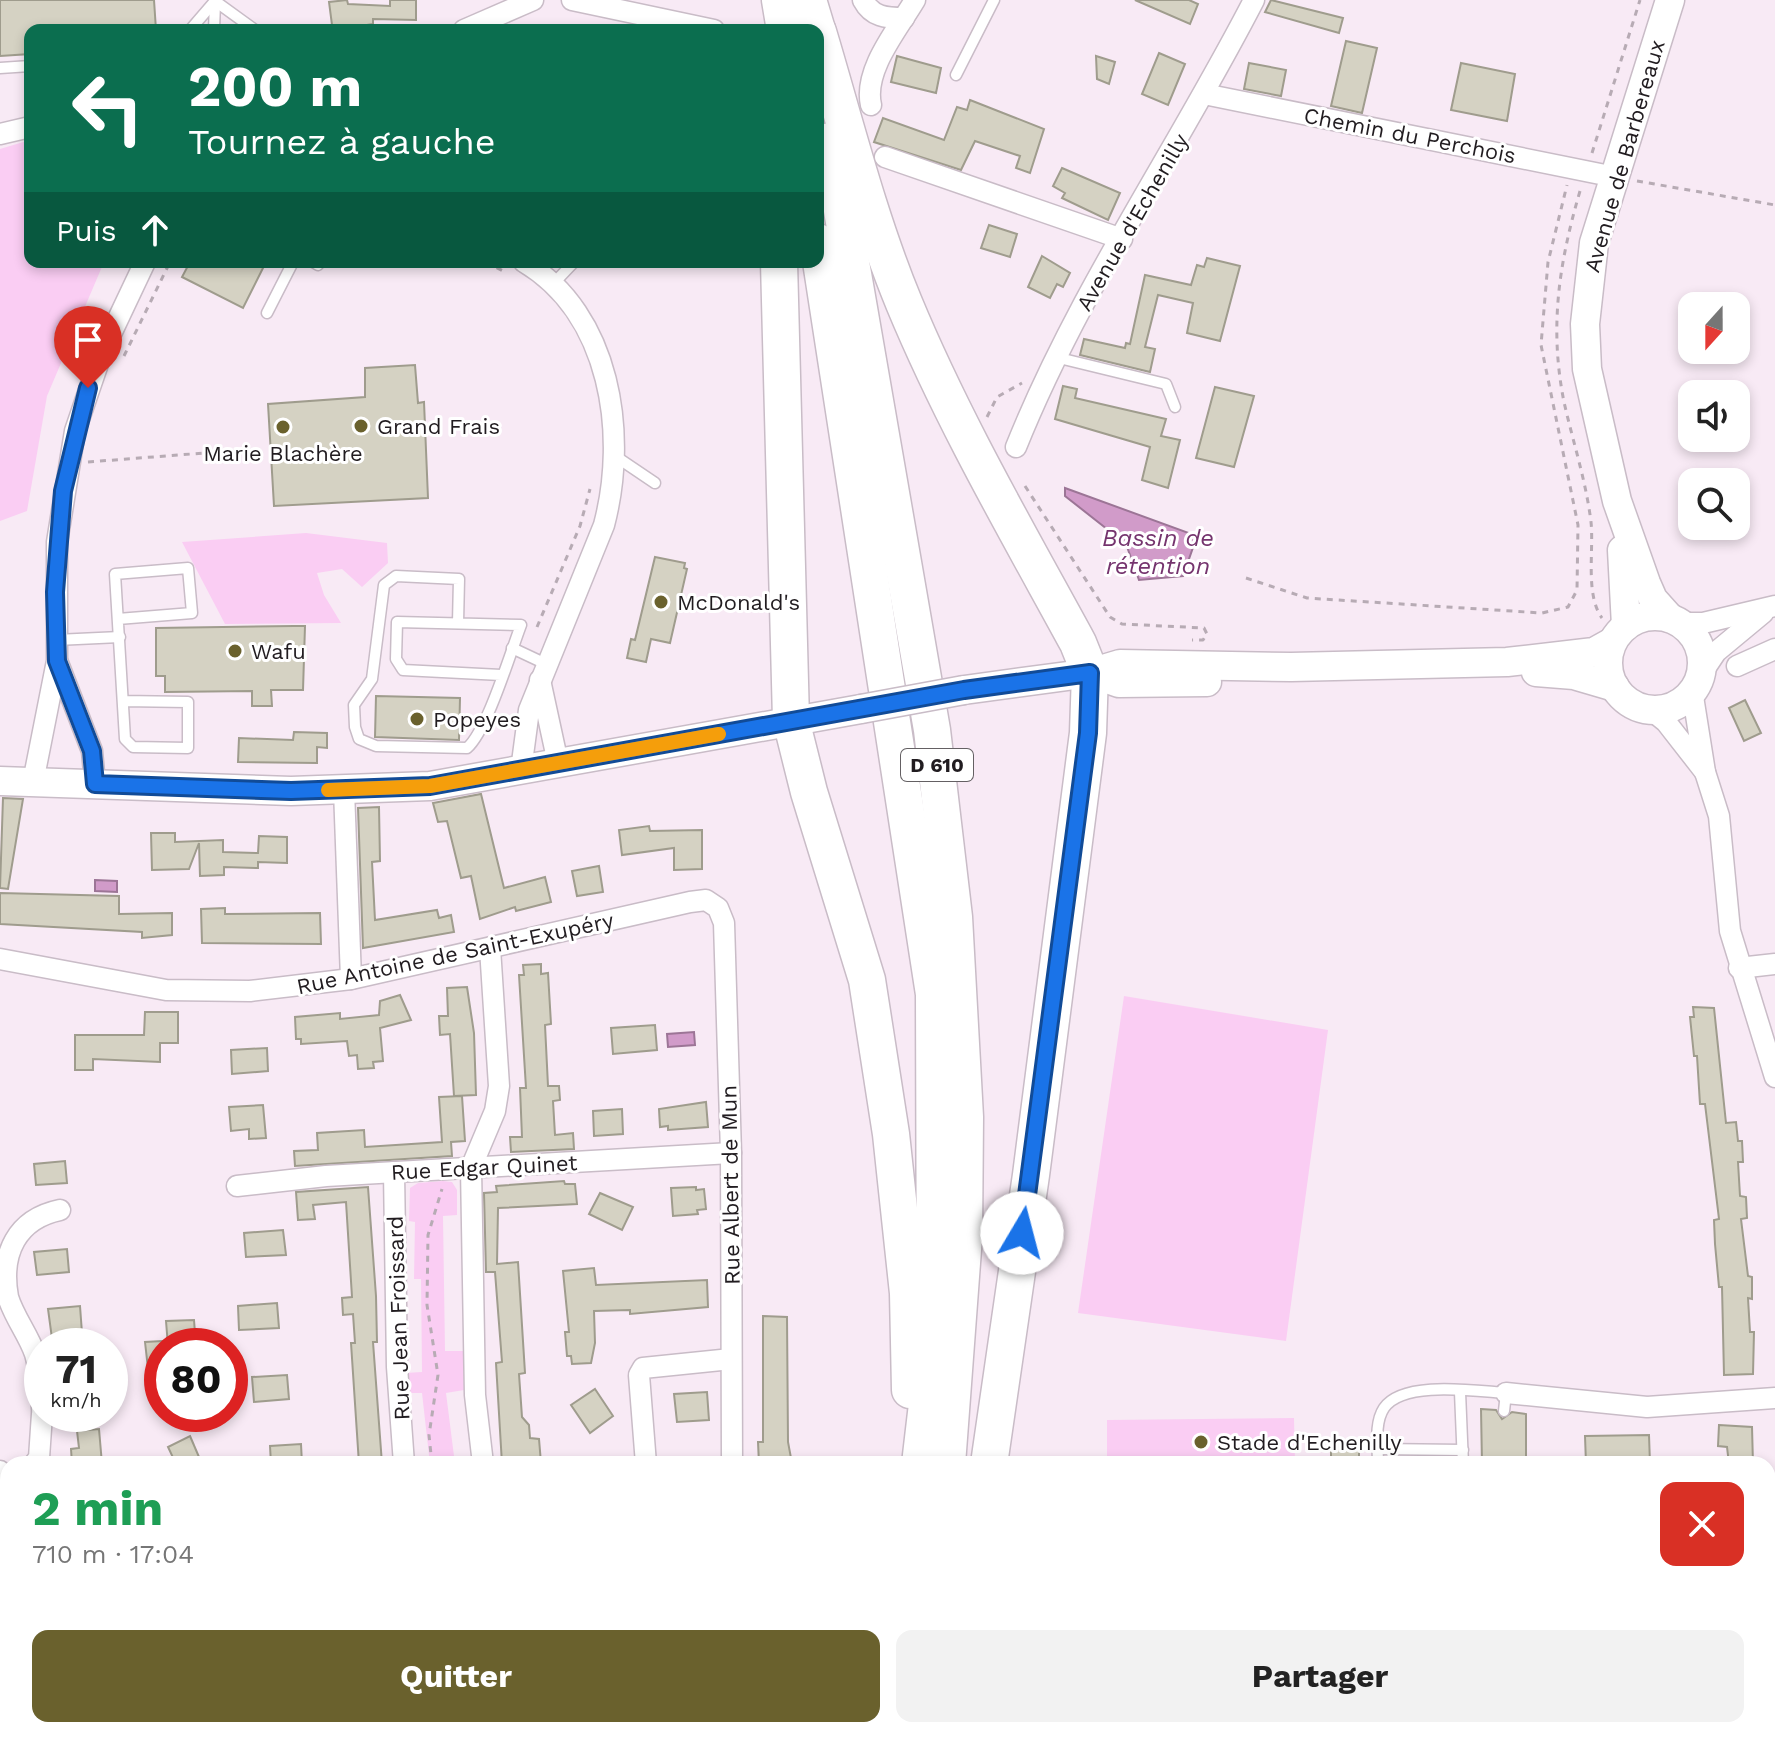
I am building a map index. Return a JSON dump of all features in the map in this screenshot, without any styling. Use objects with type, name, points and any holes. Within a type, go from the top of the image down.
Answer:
[{"type":"highway","points":[[780,0],[784,24]]},
{"type":"highway","points":[[807,0],[810,24]]},
{"type":"highway","points":[[807,0],[816,24]]},
{"type":"highway","points":[[824,52],[865,192],[904,302],[951,410],[1078,643],[1090,673],[1088,733],[990,1456]]},
{"type":"highway","name":"D 610","points":[[824,108],[932,730],[954,917],[962,1019],[964,1221],[958,1350],[948,1456]]},
{"type":"highway","points":[[779,268],[791,720],[809,792],[867,980],[891,1134],[908,1293],[910,1456]]},
{"type":"highway","name":"D 610","points":[[822,268],[934,994],[935,1336],[921,1456]]},
{"type":"street","points":[[478,24],[533,0]]},
{"type":"street","points":[[572,0],[669,24]]},
{"type":"street","points":[[863,0],[872,13],[886,18],[910,9]]},
{"type":"street","name":"Avenue d'Echenilly","points":[[1016,447],[1053,362],[1254,0]]},
{"type":"street","name":"Avenue de Barbereaux","points":[[1619,634],[1626,582],[1617,501],[1587,369],[1585,324],[1594,243],[1670,0]]},
{"type":"street","points":[[871,105],[868,94],[874,73],[910,9]]},
{"type":"street","name":"Chemin du Perchois","points":[[1204,94],[1615,177]]},
{"type":"street","points":[[0,134],[24,128]]},
{"type":"street","points":[[885,157],[1122,239]]},
{"type":"street","points":[[33,782],[34,765],[44,741],[57,661],[57,542],[75,431],[101,355],[142,268]]},
{"type":"street","points":[[520,270],[554,283],[573,306],[598,354],[611,408],[615,456],[611,497],[604,525],[543,672],[523,739],[521,770]]},
{"type":"street","name":"Avenue de Barbereaux","points":[[1617,501],[1653,599],[1675,621]]},
{"type":"street","points":[[0,781],[344,790],[430,786],[964,690],[1090,673],[1120,664],[1149,662],[1291,667],[1507,662],[1594,652],[1647,617],[1703,623],[1770,608]]},
{"type":"street","points":[[1650,709],[1678,703],[1696,683],[1716,652],[1770,608]]},
{"type":"street","points":[[1675,621],[1696,641],[1701,664],[1696,683],[1705,772],[1719,816],[1728,919],[1739,968],[1775,1077]]},
{"type":"street","points":[[1619,634],[1608,665],[1615,687],[1632,704],[1650,709],[1666,722],[1705,772]]},
{"type":"street","points":[[1737,666],[1775,649]]},
{"type":"street","points":[[57,661],[85,740],[92,751],[95,784]]},
{"type":"street","points":[[543,672],[558,763]]},
{"type":"street","points":[[1090,673],[1119,683],[1547,672],[1574,675],[1615,687]]},
{"type":"street","points":[[44,741],[63,733],[85,740]]},
{"type":"street","points":[[344,790],[351,979]]},
{"type":"street","name":"Rue Antoine de Saint-Exupéry","points":[[0,959],[188,993],[250,991],[351,979],[690,902],[706,900],[718,908]]},
{"type":"street","name":"Rue Albert de Mun","points":[[718,908],[724,923],[731,1153],[732,1456]]},
{"type":"street","points":[[482,1456],[475,1395],[471,1168],[495,1111],[499,1086],[490,948]]},
{"type":"street","points":[[1739,968],[1775,964]]},
{"type":"street","name":"Rue Edgar Quinet","points":[[237,1186],[326,1176],[731,1153]]},
{"type":"street","name":"Rue Jean Froissard","points":[[394,1172],[397,1367],[403,1456]]},
{"type":"street","points":[[24,1329],[3,1280],[12,1241],[23,1225],[40,1214],[60,1210]]},
{"type":"street","points":[[645,1456],[639,1375],[643,1368],[731,1359]]},
{"type":"street","points":[[1505,1402],[1647,1407],[1775,1398]]},
{"type":"street","points":[[39,1456],[41,1432]]},
{"type":"lane","points":[[195,24],[215,0]]},
{"type":"lane","points":[[214,24],[215,0]]},
{"type":"lane","points":[[215,0],[247,24]]},
{"type":"lane","points":[[956,75],[994,0]]},
{"type":"lane","points":[[0,68],[24,66]]},
{"type":"lane","points":[[267,313],[290,268]]},
{"type":"lane","points":[[554,283],[568,268]]},
{"type":"lane","points":[[1053,362],[1166,384],[1175,407]]},
{"type":"lane","points":[[615,456],[655,483]]},
{"type":"lane","points":[[118,619],[192,613],[188,568],[115,574],[123,701],[128,745],[188,748],[188,702],[123,701]]},
{"type":"lane","points":[[458,623],[459,579],[396,576],[384,585],[372,679],[354,705],[355,733],[359,739],[376,746],[467,748],[479,732],[521,625],[397,622],[396,659],[403,670],[501,675]]},
{"type":"lane","points":[[56,640],[120,637]]},
{"type":"lane","points":[[512,648],[526,655],[543,672]]},
{"type":"lane","points":[[1378,1456],[1378,1426],[1385,1407],[1404,1393],[1460,1392],[1505,1402]]},
{"type":"lane","points":[[1460,1392],[1463,1456]]},
{"type":"lane","points":[[1378,1449],[1463,1450]]},
{"type":"path","points":[[1246,578],[1307,598],[1542,613],[1568,607],[1577,590],[1578,525],[1541,345],[1548,262],[1572,166]]},
{"type":"path","points":[[1615,177],[1775,205]]},
{"type":"path","points":[[119,366],[167,268]]},
{"type":"path","points":[[989,429],[987,417],[997,397],[1053,362]]},
{"type":"path","points":[[86,473],[91,449]]},
{"type":"path","points":[[88,462],[243,450]]},
{"type":"path","points":[[526,655],[580,526],[591,482]]},
{"type":"path","points":[[1023,483],[1110,617],[1122,624],[1204,628],[1207,634],[1203,640],[1187,640]]},
{"type":"path","points":[[431,1456],[429,1435],[438,1375],[436,1341],[427,1305],[428,1235],[437,1197],[448,1178]]},
{"type":"shaded area","points":[[24,142],[24,268],[101,268],[47,396],[27,511],[0,521],[0,149]]},
{"type":"shaded area","points":[[306,533],[387,543],[388,563],[362,587],[342,569],[317,573],[324,595],[341,623],[225,624],[182,542]]},
{"type":"shaded area","points":[[1124,996],[1328,1030],[1286,1341],[1078,1313]]},
{"type":"shaded area","points":[[452,1182],[457,1190],[457,1215],[443,1216],[445,1351],[463,1351],[464,1390],[446,1393],[454,1456],[429,1456],[422,1393],[406,1393],[405,1373],[422,1372],[421,1279],[414,1279],[415,1222],[409,1221],[410,1188],[418,1183]]},
{"type":"shaded area","name":"Stade d'Echenilly","points":[[1294,1418],[1295,1456],[1107,1456],[1107,1420]]},
{"type":"water","name":"Bassin de rétention","points":[[1065,488],[1197,536],[1183,576],[1139,580],[1126,544],[1065,496]]},
{"type":"water","points":[[95,880],[117,881],[117,892],[95,891]]},
{"type":"water","points":[[694,1032],[695,1045],[668,1047],[667,1034]]},
{"type":"building","points":[[0,0],[154,0],[156,24],[24,24],[24,54],[0,56]]},
{"type":"building","points":[[347,0],[348,4],[390,6],[390,0],[416,0],[416,20],[373,19],[373,24],[332,24],[329,2]]},
{"type":"building","points":[[1135,0],[1189,0],[1198,4],[1190,24]]},
{"type":"building","points":[[1271,0],[1343,18],[1339,33],[1265,12]]},
{"type":"building","points":[[1346,41],[1377,48],[1362,113],[1331,106]]},
{"type":"building","points":[[1159,53],[1185,64],[1168,105],[1142,94]]},
{"type":"building","points":[[897,56],[941,68],[936,93],[891,82]]},
{"type":"building","points":[[1096,56],[1115,62],[1109,84],[1097,79]]},
{"type":"building","points":[[1249,63],[1286,70],[1281,96],[1244,89]]},
{"type":"building","points":[[1461,63],[1515,74],[1507,121],[1451,110]]},
{"type":"building","points":[[970,100],[1044,129],[1030,173],[1016,168],[1020,156],[975,141],[961,170],[874,142],[883,118],[944,140],[957,107],[967,110]]},
{"type":"building","points":[[1062,168],[1120,193],[1108,220],[1062,198],[1065,193],[1053,186]]},
{"type":"building","points":[[989,225],[1017,234],[1010,257],[981,248]]},
{"type":"building","points":[[1042,256],[1070,273],[1063,287],[1057,284],[1050,298],[1028,287]]},
{"type":"building","points":[[1207,258],[1240,266],[1220,341],[1187,333],[1193,303],[1158,295],[1145,347],[1155,349],[1150,372],[1080,355],[1084,339],[1125,348],[1126,343],[1130,344],[1145,275],[1191,285],[1197,265],[1204,267]]},
{"type":"building","points":[[187,268],[263,268],[243,308],[182,277]]},
{"type":"building","name":"Grand Frais","points":[[415,365],[418,403],[424,402],[428,498],[274,506],[268,404],[365,397],[365,368]]},
{"type":"building","points":[[1063,386],[1077,389],[1075,398],[1166,419],[1161,436],[1180,440],[1168,488],[1142,480],[1150,447],[1055,419]]},
{"type":"building","points":[[1215,387],[1254,396],[1234,467],[1196,458]]},
{"type":"building","name":"McDonald's","points":[[655,557],[685,563],[684,568],[687,569],[670,643],[651,639],[646,662],[627,658],[631,639],[635,640]]},
{"type":"building","name":"Wafu","points":[[305,626],[303,690],[271,690],[272,706],[252,706],[252,691],[165,692],[165,676],[156,676],[156,628]]},
{"type":"building","name":"Popeyes","points":[[376,696],[460,698],[459,740],[375,737]]},
{"type":"building","points":[[1745,700],[1761,733],[1744,741],[1729,708]]},
{"type":"building","points":[[294,732],[327,733],[327,748],[317,747],[317,763],[238,762],[239,738],[293,740]]},
{"type":"building","points":[[481,794],[504,888],[545,877],[551,902],[516,911],[515,907],[480,919],[471,876],[461,878],[447,821],[438,822],[433,803]]},
{"type":"building","points":[[3,798],[23,799],[8,889],[0,888]]},
{"type":"building","points":[[379,807],[380,861],[372,862],[375,920],[437,910],[439,918],[451,915],[454,932],[363,948],[358,808]]},
{"type":"building","points":[[649,826],[650,831],[702,830],[702,869],[674,870],[674,848],[622,855],[619,830]]},
{"type":"building","points":[[151,833],[175,833],[175,842],[223,840],[223,852],[258,853],[259,836],[287,837],[287,863],[258,862],[258,868],[224,867],[224,875],[200,876],[199,843],[189,869],[152,870]]},
{"type":"building","points":[[599,866],[603,892],[577,896],[572,871]]},
{"type":"building","points":[[0,893],[119,896],[119,914],[172,913],[172,935],[142,938],[142,932],[0,924]]},
{"type":"building","points":[[225,908],[225,914],[320,913],[321,944],[202,943],[201,909]]},
{"type":"building","points":[[541,964],[541,974],[548,973],[551,1024],[545,1025],[548,1086],[559,1086],[560,1100],[553,1101],[555,1135],[573,1133],[574,1149],[511,1152],[510,1137],[522,1137],[520,1088],[526,1088],[519,975],[524,975],[523,965]]},
{"type":"building","points":[[467,987],[474,1033],[476,1095],[454,1096],[450,1034],[440,1035],[439,1016],[448,1016],[447,988]]},
{"type":"building","points":[[400,995],[411,1020],[380,1028],[383,1061],[373,1062],[374,1068],[358,1069],[357,1055],[349,1056],[347,1041],[301,1044],[301,1039],[296,1039],[295,1017],[340,1013],[340,1019],[379,1015],[380,1001]]},
{"type":"building","points":[[1693,1007],[1714,1008],[1726,1123],[1736,1122],[1738,1141],[1742,1141],[1743,1162],[1738,1162],[1740,1196],[1746,1197],[1747,1218],[1741,1219],[1748,1276],[1752,1277],[1752,1299],[1748,1298],[1750,1332],[1754,1332],[1753,1374],[1724,1375],[1722,1287],[1719,1287],[1714,1220],[1719,1219],[1705,1104],[1700,1104],[1697,1056],[1694,1056],[1690,1017],[1694,1017]]},
{"type":"building","points":[[145,1012],[178,1012],[178,1043],[160,1043],[160,1062],[93,1059],[93,1070],[75,1070],[75,1035],[144,1035]]},
{"type":"building","points":[[655,1025],[657,1050],[613,1054],[611,1028]]},
{"type":"building","points":[[267,1048],[268,1071],[232,1074],[231,1050]]},
{"type":"building","points":[[462,1096],[465,1141],[451,1142],[452,1156],[295,1166],[294,1151],[318,1150],[317,1133],[364,1130],[365,1147],[442,1142],[439,1097]]},
{"type":"building","points":[[706,1102],[708,1127],[668,1130],[668,1126],[660,1127],[659,1109]]},
{"type":"building","points":[[263,1105],[266,1138],[249,1139],[249,1129],[231,1131],[229,1107]]},
{"type":"building","points":[[622,1109],[623,1134],[594,1136],[593,1111]]},
{"type":"building","points":[[65,1161],[67,1183],[36,1185],[34,1164]]},
{"type":"building","points":[[564,1181],[565,1184],[575,1184],[577,1204],[498,1208],[497,1264],[518,1262],[525,1373],[519,1374],[522,1417],[529,1425],[530,1438],[539,1439],[540,1456],[502,1456],[496,1363],[502,1362],[495,1272],[486,1272],[484,1193],[497,1192],[496,1186]]},
{"type":"building","points":[[368,1187],[376,1296],[377,1342],[373,1342],[381,1456],[358,1456],[351,1343],[355,1343],[353,1314],[343,1315],[342,1298],[352,1297],[346,1202],[313,1205],[315,1219],[298,1220],[296,1192]]},
{"type":"building","points":[[696,1187],[696,1190],[704,1189],[706,1209],[697,1210],[698,1214],[673,1216],[671,1188]]},
{"type":"building","points":[[600,1193],[633,1207],[622,1230],[589,1214]]},
{"type":"building","points":[[283,1230],[286,1255],[246,1257],[244,1233]]},
{"type":"building","points":[[67,1249],[69,1272],[37,1275],[34,1252]]},
{"type":"building","points":[[594,1268],[596,1285],[707,1280],[708,1307],[630,1314],[630,1310],[594,1311],[595,1343],[591,1363],[572,1364],[571,1356],[567,1356],[565,1332],[569,1332],[563,1271]]},
{"type":"building","points":[[277,1303],[279,1328],[239,1328],[238,1306]]},
{"type":"building","points":[[80,1306],[82,1328],[51,1328],[48,1309]]},
{"type":"building","points":[[763,1316],[787,1317],[791,1456],[759,1456],[758,1442],[763,1442]]},
{"type":"building","points":[[194,1320],[195,1328],[167,1328],[166,1321]]},
{"type":"building","points":[[287,1375],[289,1399],[254,1402],[252,1377]]},
{"type":"building","points":[[595,1389],[613,1416],[590,1433],[571,1405]]},
{"type":"building","points":[[707,1392],[709,1420],[677,1422],[674,1394]]},
{"type":"building","points":[[1481,1409],[1496,1410],[1502,1419],[1512,1412],[1526,1414],[1526,1456],[1482,1456]]},
{"type":"building","points":[[1719,1425],[1752,1427],[1753,1456],[1728,1456],[1727,1447],[1718,1446]]},
{"type":"building","points":[[77,1432],[99,1432],[101,1456],[71,1456],[71,1449],[79,1448]]},
{"type":"building","points":[[1649,1435],[1650,1456],[1586,1456],[1585,1436]]},
{"type":"building","points":[[190,1436],[199,1456],[172,1456],[168,1447]]},
{"type":"building","points":[[1331,1440],[1359,1440],[1359,1456],[1331,1456]]},
{"type":"building","points":[[301,1444],[302,1456],[271,1456],[270,1446]]},
{"type":"slow traffic","points":[[328,790],[430,786],[719,734]]},
{"type":"place","name":"Grand Frais","points":[[361,426]]},
{"type":"place","name":"Marie Blachère","points":[[283,427]]},
{"type":"place","name":"McDonald's","points":[[661,602]]},
{"type":"place","name":"Wafu","points":[[235,651]]},
{"type":"place","name":"Popeyes","points":[[417,719]]},
{"type":"place","name":"Stade d'Echenilly","points":[[1201,1442]]},
{"type":"route","points":[[88,388],[75,431],[63,491],[55,592],[57,661],[85,740],[92,751],[95,784],[291,791],[430,786],[964,690],[1090,673],[1088,733],[1022,1233]]}]
